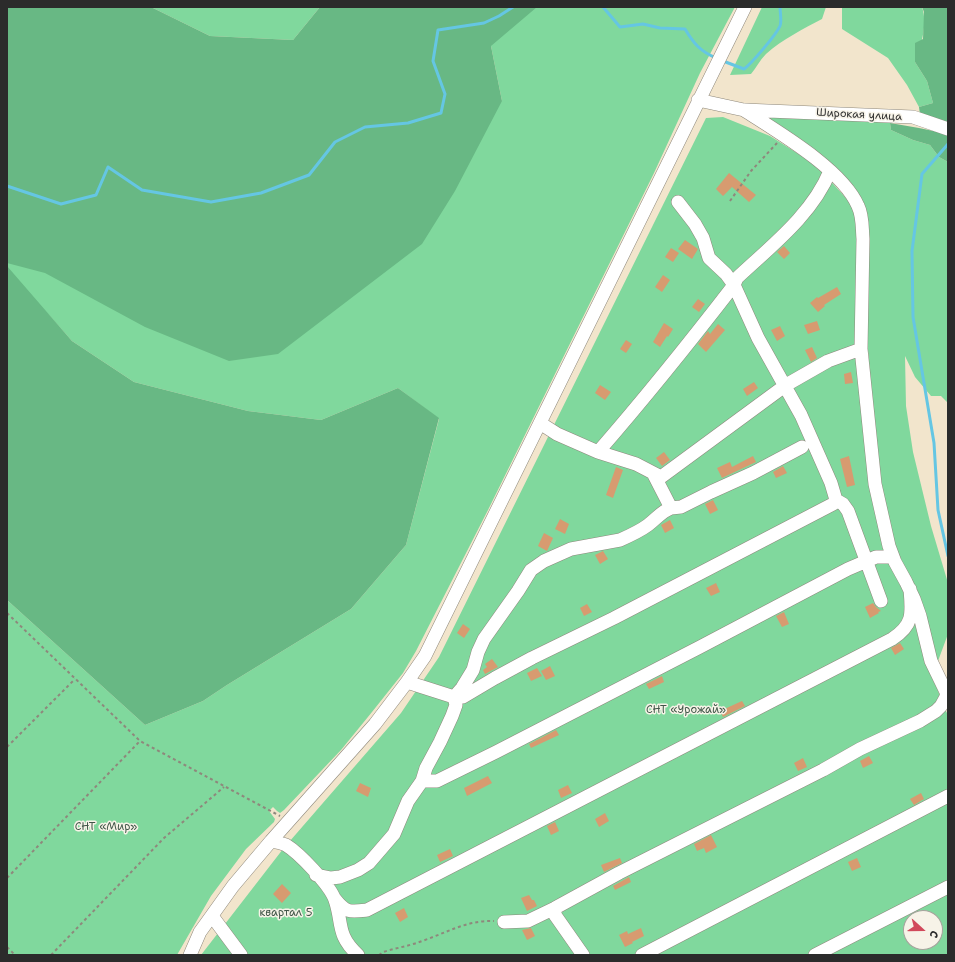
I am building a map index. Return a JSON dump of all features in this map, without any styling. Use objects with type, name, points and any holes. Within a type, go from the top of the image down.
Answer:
[{"type":"street","points":[[190,955],[200,932],[233,886],[375,724],[425,656],[745,7]]},
{"type":"street","points":[[504,922],[528,921],[555,908],[619,873],[823,770],[860,749],[920,721],[936,711],[941,706],[947,695],[931,661],[920,616],[910,589],[893,557],[875,484],[861,349],[862,222],[859,207],[853,196],[824,164],[784,136],[744,110],[698,100]]},
{"type":"street","name":"Широкая улица","points":[[744,110],[913,117],[948,129]]},
{"type":"street","points":[[598,452],[631,415],[734,285],[737,278],[782,236],[805,212],[819,195],[830,171]]},
{"type":"street","points":[[678,202],[696,224],[703,238],[709,258],[726,274],[734,285],[758,338],[801,415],[831,483],[836,500],[848,511],[881,601]]},
{"type":"street","points":[[540,423],[557,434],[598,452],[636,464],[661,477],[785,386],[828,361],[861,349]]},
{"type":"street","points":[[454,697],[462,688],[472,670],[484,639],[518,591],[530,570],[544,561],[571,549],[620,540],[627,537],[648,525],[665,510],[681,507],[753,473],[802,447]]},
{"type":"street","points":[[654,473],[671,508]]},
{"type":"street","points":[[407,682],[454,697],[463,697],[532,658],[614,618],[794,525],[833,504],[836,500]]},
{"type":"street","points":[[422,781],[437,781],[496,752],[848,569],[876,557],[893,557]]},
{"type":"street","points":[[271,841],[284,844],[301,857],[316,875],[327,885],[342,909],[352,912],[368,910],[901,634],[908,623],[911,604],[910,589]]},
{"type":"street","points":[[316,875],[331,878],[340,877],[358,870],[369,863],[394,834],[408,801],[422,781],[426,768],[452,716],[456,705],[454,697]]},
{"type":"street","points":[[642,955],[948,796]]},
{"type":"street","points":[[815,955],[948,887]]},
{"type":"street","points":[[335,899],[341,932],[347,944],[358,955]]},
{"type":"street","points":[[555,908],[555,915],[583,955]]},
{"type":"street","points":[[212,916],[241,955]]},
{"type":"path","points":[[730,201],[751,171],[784,136]]},
{"type":"path","points":[[7,618],[8,614]]},
{"type":"path","points":[[8,614],[140,741],[290,821]]},
{"type":"path","points":[[7,747],[75,679]]},
{"type":"path","points":[[7,878],[140,741]]},
{"type":"path","points":[[51,955],[164,838],[224,787]]},
{"type":"path","points":[[379,955],[383,952],[422,941],[470,922],[504,922]]},
{"type":"path","points":[[7,947],[15,955]]},
{"type":"green space","points":[[7,7],[151,7],[210,36],[293,40],[320,7],[537,7],[491,46],[502,101],[455,191],[422,244],[278,354],[229,361],[145,327],[45,273],[7,263]]},
{"type":"green space","points":[[151,7],[320,7],[293,40],[210,36]]},
{"type":"green space","name":"СНТ «Мир»","points":[[496,7],[735,7],[700,73],[654,173],[488,510],[416,651],[403,673],[341,750],[284,810],[280,813],[273,807],[269,811],[275,819],[274,822],[246,849],[211,896],[177,955],[7,955],[7,600],[145,725],[203,701],[351,609],[406,545],[439,419],[398,388],[321,420],[248,411],[134,382],[72,341],[49,315],[7,286],[7,217],[502,101],[491,46]]},
{"type":"green space","points":[[762,7],[826,7],[822,19],[793,35],[766,54],[751,74],[730,75]]},
{"type":"green space","points":[[842,7],[922,7],[924,14],[924,28],[915,62],[927,81],[933,103],[919,107],[907,85],[888,58],[842,29]]},
{"type":"green space","points":[[922,7],[948,7],[948,123],[920,115],[919,107],[933,103],[927,81],[915,62],[915,43],[923,39],[924,12]]},
{"type":"green space","points":[[766,114],[890,123],[891,130],[913,140],[930,145],[939,157],[948,162],[948,403],[941,396],[931,396],[915,377],[905,356],[906,406],[913,452],[931,526],[948,583],[948,634],[938,661],[893,543],[881,489],[871,392],[857,194],[768,125]]},
{"type":"green space","name":"СНТ «Урожай»","points":[[723,117],[770,136],[816,165],[856,209],[859,351],[890,552],[943,705],[948,715],[948,955],[201,955],[283,849],[401,713],[439,657],[706,118]]},
{"type":"green space","points":[[890,123],[948,134],[948,162],[939,157],[930,145],[913,140],[891,130]]},
{"type":"green space","points":[[7,266],[72,341],[134,382],[248,411],[321,420],[398,388],[439,418],[406,545],[351,609],[203,701],[145,725],[7,600]]},
{"type":"building","points":[[729,173],[756,195],[749,202],[732,187],[723,196],[716,189]]},
{"type":"building","points":[[685,240],[698,249],[692,259],[678,249]]},
{"type":"building","points":[[784,246],[790,253],[784,259],[777,252]]},
{"type":"building","points":[[671,248],[679,253],[673,262],[665,257]]},
{"type":"building","points":[[663,275],[670,280],[662,292],[655,287]]},
{"type":"building","points":[[837,287],[841,294],[824,305],[825,306],[818,312],[810,303],[817,297],[818,298]]},
{"type":"building","points":[[698,299],[705,304],[699,312],[692,307]]},
{"type":"building","points":[[817,321],[820,330],[808,334],[804,325]]},
{"type":"building","points":[[664,323],[673,329],[660,347],[653,342]]},
{"type":"building","points":[[718,324],[725,330],[706,352],[698,344],[708,331],[710,334]]},
{"type":"building","points":[[780,326],[785,336],[777,341],[771,330]]},
{"type":"building","points":[[626,340],[632,344],[626,353],[620,349]]},
{"type":"building","points":[[812,347],[817,358],[811,362],[805,350]]},
{"type":"building","points":[[851,372],[853,383],[845,384],[844,374]]},
{"type":"building","points":[[754,382],[758,388],[747,396],[743,389]]},
{"type":"building","points":[[600,385],[611,392],[605,400],[595,393]]},
{"type":"building","points":[[664,452],[670,460],[662,466],[656,458]]},
{"type":"building","points":[[753,456],[756,462],[722,478],[717,468],[730,462],[732,467]]},
{"type":"building","points":[[849,456],[855,485],[847,487],[840,459]]},
{"type":"building","points":[[783,466],[787,473],[776,478],[773,472]]},
{"type":"building","points":[[616,467],[623,470],[613,498],[606,495]]},
{"type":"building","points":[[713,500],[718,510],[710,514],[705,504]]},
{"type":"building","points":[[560,519],[569,524],[565,534],[555,529]]},
{"type":"building","points":[[670,520],[674,528],[665,533],[661,525]]},
{"type":"building","points":[[544,533],[553,538],[547,551],[538,546]]},
{"type":"building","points":[[603,551],[608,559],[600,564],[595,555]]},
{"type":"building","points":[[716,583],[720,592],[711,596],[706,588]]},
{"type":"building","points":[[873,603],[881,611],[870,618],[865,607]]},
{"type":"building","points":[[587,604],[592,612],[584,616],[580,608]]},
{"type":"building","points":[[784,612],[789,624],[782,627],[776,616]]},
{"type":"building","points":[[463,624],[470,629],[464,638],[457,633]]},
{"type":"building","points":[[900,643],[904,649],[895,655],[891,648]]},
{"type":"building","points":[[492,659],[498,667],[485,674],[483,670],[487,667],[485,664]]},
{"type":"building","points":[[550,666],[555,676],[546,680],[541,671]]},
{"type":"building","points":[[537,668],[542,676],[531,681],[527,673]]},
{"type":"building","points":[[662,676],[664,682],[649,689],[646,684]]},
{"type":"building","points":[[742,701],[745,706],[723,717],[720,711]]},
{"type":"building","points":[[556,730],[559,735],[531,748],[529,744]]},
{"type":"building","points":[[869,756],[873,763],[863,768],[860,761]]},
{"type":"building","points":[[803,758],[807,767],[798,771],[794,763]]},
{"type":"building","points":[[488,776],[492,783],[467,796],[464,788]]},
{"type":"building","points":[[360,783],[371,788],[368,797],[356,791]]},
{"type":"building","points":[[568,785],[572,793],[561,798],[558,790]]},
{"type":"building","points":[[921,793],[924,799],[914,805],[910,799]]},
{"type":"building","points":[[605,813],[609,821],[599,827],[595,819]]},
{"type":"building","points":[[555,822],[559,831],[551,835],[547,826]]},
{"type":"building","points":[[711,835],[717,847],[706,853],[704,848],[697,851],[694,844]]},
{"type":"building","points":[[450,849],[453,856],[440,862],[437,855]]},
{"type":"building","points":[[620,858],[622,863],[604,872],[601,865]]},
{"type":"building","points":[[857,858],[861,867],[852,871],[848,862]]},
{"type":"building","points":[[629,877],[631,882],[615,890],[613,886]]},
{"type":"building","points":[[282,884],[291,893],[282,903],[273,894]]},
{"type":"building","points":[[529,895],[537,906],[527,911],[521,898]]},
{"type":"building","points":[[404,908],[408,917],[400,922],[395,913]]},
{"type":"building","points":[[531,928],[535,936],[527,940],[522,930]]},
{"type":"building","points":[[641,928],[644,936],[625,947],[619,935],[627,931],[628,934]]},
{"type":"waterway","points":[[7,186],[61,204],[96,195],[108,167],[142,190],[211,202],[261,193],[309,175],[335,142],[365,127],[408,123],[441,113],[445,94],[433,61],[438,30],[484,23],[513,7]]},
{"type":"waterway","points":[[603,7],[620,27],[643,24],[660,28],[685,29],[691,39],[698,46],[706,53],[716,58]]},
{"type":"waterway","points":[[723,61],[744,69],[748,66],[778,30],[781,24],[780,7]]},
{"type":"waterway","points":[[948,144],[922,174],[912,251],[913,317],[934,443],[938,510],[948,556]]},
{"type":"park label","name":"квартал 5","points":[[286,913]]}]
